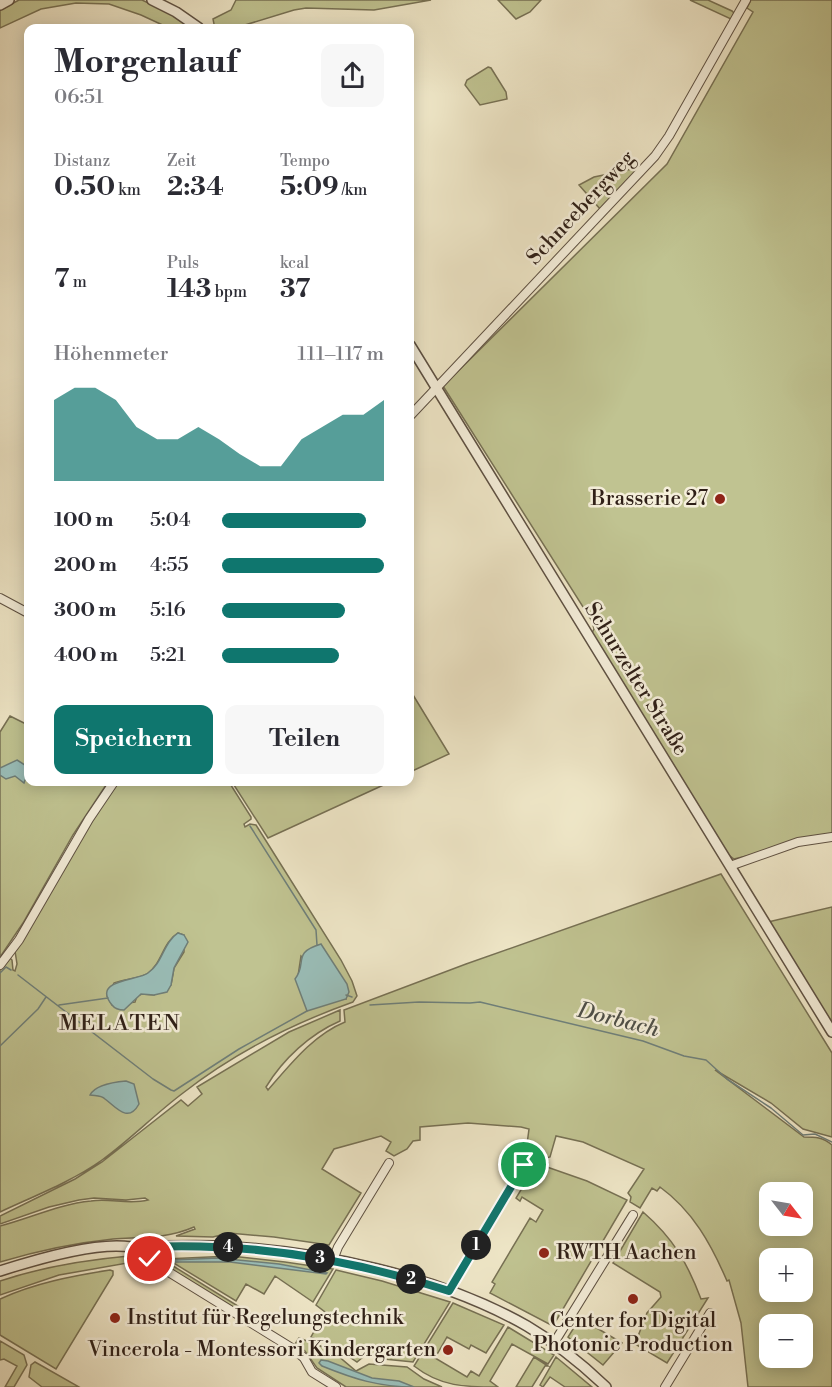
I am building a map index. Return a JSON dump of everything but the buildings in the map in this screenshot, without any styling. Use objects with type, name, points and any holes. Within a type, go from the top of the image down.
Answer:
[{"type":"street","points":[[0,4],[9,0]]},
{"type":"street","points":[[152,0],[193,24]]},
{"type":"street","name":"Schneebergweg","points":[[414,411],[655,156],[669,136],[746,0]]},
{"type":"street","name":"Schurzelter Straße","points":[[414,352],[832,1032]]},
{"type":"street","points":[[0,598],[24,611]]},
{"type":"street","points":[[0,965],[19,940],[89,819],[111,786]]},
{"type":"street","points":[[730,866],[798,842],[832,837]]},
{"type":"street","points":[[333,1260],[338,1247],[389,1163]]},
{"type":"street","points":[[449,1291],[524,1165]]},
{"type":"street","points":[[554,1344],[633,1215]]},
{"type":"street","points":[[0,1272],[64,1254],[101,1252],[131,1247],[193,1245],[243,1248],[333,1260],[406,1277],[449,1291],[500,1312],[554,1344],[606,1387]]},
{"type":"street","points":[[147,1247],[148,1256],[154,1263],[295,1350],[304,1358],[312,1372],[336,1387]]},
{"type":"street","points":[[665,1387],[710,1313]]},
{"type":"green space","points":[[19,0],[142,0],[187,24],[160,24],[109,4],[76,3],[41,9],[0,28],[0,10]]},
{"type":"green space","points":[[236,0],[431,0],[374,10],[306,8],[248,24],[214,24],[213,19],[231,10]]},
{"type":"green space","points":[[498,0],[541,0],[530,12],[516,19]]},
{"type":"green space","points":[[690,0],[708,0],[732,11],[733,20]]},
{"type":"green space","points":[[751,0],[832,0],[832,835],[734,859],[726,853],[591,635],[594,629],[592,621],[443,386],[667,164],[753,12],[747,8]]},
{"type":"green space","points":[[488,67],[491,68],[506,92],[507,99],[480,105],[465,85],[467,80]]},
{"type":"green space","points":[[637,168],[601,210],[579,185],[594,177]]},
{"type":"green space","points":[[414,697],[449,754],[414,770]]},
{"type":"green space","points":[[10,716],[24,723],[24,786],[105,786],[73,835],[23,923],[0,957],[0,732]]},
{"type":"green space","points":[[115,786],[232,786],[251,817],[244,824],[245,827],[250,824],[256,825],[341,960],[357,996],[353,1002],[286,1030],[222,1065],[183,1093],[113,1152],[90,1168],[0,1212],[0,970],[10,958],[15,971],[17,964],[15,951]],"holes":[[[178,933],[184,935],[184,952],[174,968],[171,985],[154,995],[137,996],[135,1002],[112,1005],[107,996],[114,983],[147,974],[156,965],[173,937]],[[301,956],[347,993],[346,999],[298,976]]]},
{"type":"green space","points":[[235,786],[381,786],[268,838]]},
{"type":"green space","points":[[721,874],[832,1053],[832,1137],[803,1129],[771,1103],[715,1070],[804,1137],[819,1138],[832,1145],[832,1387],[748,1387],[741,1323],[729,1280],[727,1281],[700,1229],[682,1207],[660,1187],[657,1191],[652,1188],[640,1208],[630,1202],[631,1197],[628,1193],[644,1169],[583,1142],[556,1136],[550,1157],[538,1160],[522,1151],[527,1144],[529,1129],[521,1127],[468,1123],[420,1127],[420,1140],[413,1141],[407,1149],[394,1156],[386,1151],[391,1142],[381,1136],[334,1149],[322,1169],[361,1193],[329,1245],[229,1233],[213,1237],[176,1236],[195,1229],[194,1227],[164,1236],[113,1239],[70,1245],[0,1262],[0,1226],[79,1203],[98,1200],[134,1202],[148,1200],[145,1198],[126,1200],[94,1198],[79,1200],[49,1207],[0,1224],[0,1216],[75,1179],[102,1162],[181,1100],[188,1106],[202,1094],[197,1087],[289,1032],[340,1010],[340,1021],[318,1033],[298,1048],[273,1077],[266,1087],[268,1090],[312,1043],[345,1022],[344,1010],[466,964]]},
{"type":"green space","points":[[832,907],[832,1023],[768,922]]},
{"type":"green space","points":[[548,1163],[547,1167],[587,1181],[627,1200],[553,1326],[490,1293],[495,1284],[492,1282],[530,1218],[536,1222],[543,1210],[522,1197],[520,1201],[516,1198],[536,1165]]},
{"type":"green space","points":[[643,1212],[663,1231],[678,1251],[701,1299],[708,1298],[667,1363],[635,1344],[647,1313],[661,1297],[660,1292],[613,1263]]},
{"type":"green space","points":[[129,1256],[139,1261],[59,1275],[0,1295],[0,1281],[16,1276],[63,1265]]},
{"type":"green space","points":[[231,1256],[333,1269],[313,1302],[275,1276],[264,1294],[246,1284],[236,1301],[167,1259]]},
{"type":"green space","points":[[165,1261],[254,1316],[254,1320],[163,1265]]},
{"type":"green space","points":[[336,1270],[382,1281],[450,1302],[413,1362],[374,1358],[369,1352],[357,1362],[333,1346],[311,1337],[325,1312],[316,1305]]},
{"type":"green space","points":[[113,1271],[113,1275],[56,1369],[0,1335],[0,1299],[54,1281]]},
{"type":"green space","points":[[453,1303],[504,1325],[486,1353],[471,1345],[469,1349],[447,1337],[435,1358],[467,1377],[471,1371],[479,1376],[508,1327],[554,1355],[548,1364],[512,1344],[490,1381],[498,1387],[464,1386],[444,1382],[424,1373],[414,1366]]},
{"type":"green space","points":[[580,1318],[622,1343],[603,1365],[568,1337]]},
{"type":"green space","points":[[299,1338],[331,1350],[356,1371],[369,1364],[407,1367],[424,1379],[442,1387],[346,1387],[317,1368],[305,1351],[295,1344]]},
{"type":"green space","points":[[0,1341],[24,1355],[27,1365],[14,1387],[5,1387],[17,1366],[4,1359],[0,1360]]},
{"type":"green space","points":[[534,1357],[548,1366],[545,1366],[532,1387],[516,1387]]},
{"type":"green space","points":[[556,1357],[592,1387],[565,1387],[550,1377],[543,1387],[540,1385]]},
{"type":"green space","points":[[35,1362],[79,1387],[42,1387],[29,1377],[31,1365]]},
{"type":"water","points":[[17,760],[24,764],[24,783],[15,776],[6,779],[0,775],[0,768]]},
{"type":"water","points":[[178,933],[184,935],[188,942],[174,968],[171,985],[167,992],[154,995],[141,994],[124,1010],[114,1007],[107,996],[107,990],[118,982],[143,976],[153,969],[169,942]]},
{"type":"water","points":[[321,944],[347,984],[349,992],[346,999],[307,1011],[295,979],[299,973],[303,955],[312,947]]},
{"type":"water","points":[[126,1081],[134,1084],[139,1104],[131,1113],[122,1112],[102,1097],[90,1095],[101,1086]]},
{"type":"water","points":[[217,1258],[279,1264],[327,1273],[230,1262],[175,1262],[173,1260]]},
{"type":"water","points":[[321,1360],[372,1378],[399,1381],[414,1387],[389,1386],[356,1378],[322,1366],[319,1363]]},
{"type":"waterway","points":[[250,826],[316,930],[317,945]]},
{"type":"waterway","name":"Dorbach","points":[[0,973],[6,967],[11,970]]},
{"type":"waterway","name":"Dorbach","points":[[18,975],[153,1079],[174,1091],[239,1049],[307,1011]]},
{"type":"waterway","name":"Dorbach","points":[[346,995],[352,997]]},
{"type":"waterway","points":[[0,1046],[38,1009],[46,997]]},
{"type":"waterway","points":[[59,1005],[108,998]]},
{"type":"waterway","name":"Dorbach","points":[[370,1005],[480,1002],[643,1041],[684,1056],[706,1060],[727,1079],[771,1108],[803,1135],[815,1134],[832,1142]]},
{"type":"place","name":"Brasserie 27","points":[[720,499]]},
{"type":"place","name":"RWTH Aachen","points":[[544,1253]]},
{"type":"place","name":"Center for Digital Photonic Production","points":[[633,1299]]},
{"type":"place","name":"Institut für Regelungstechnik","points":[[115,1318]]},
{"type":"place","name":"Vincerola - Montessori Kindergarten","points":[[448,1350]]},
{"type":"district","name":"MELATEN","points":[[120,1023]]},
{"type":"route","points":[[150,1259],[147,1247],[215,1246],[269,1250],[374,1269],[449,1291],[454,1279],[524,1165]]}]
